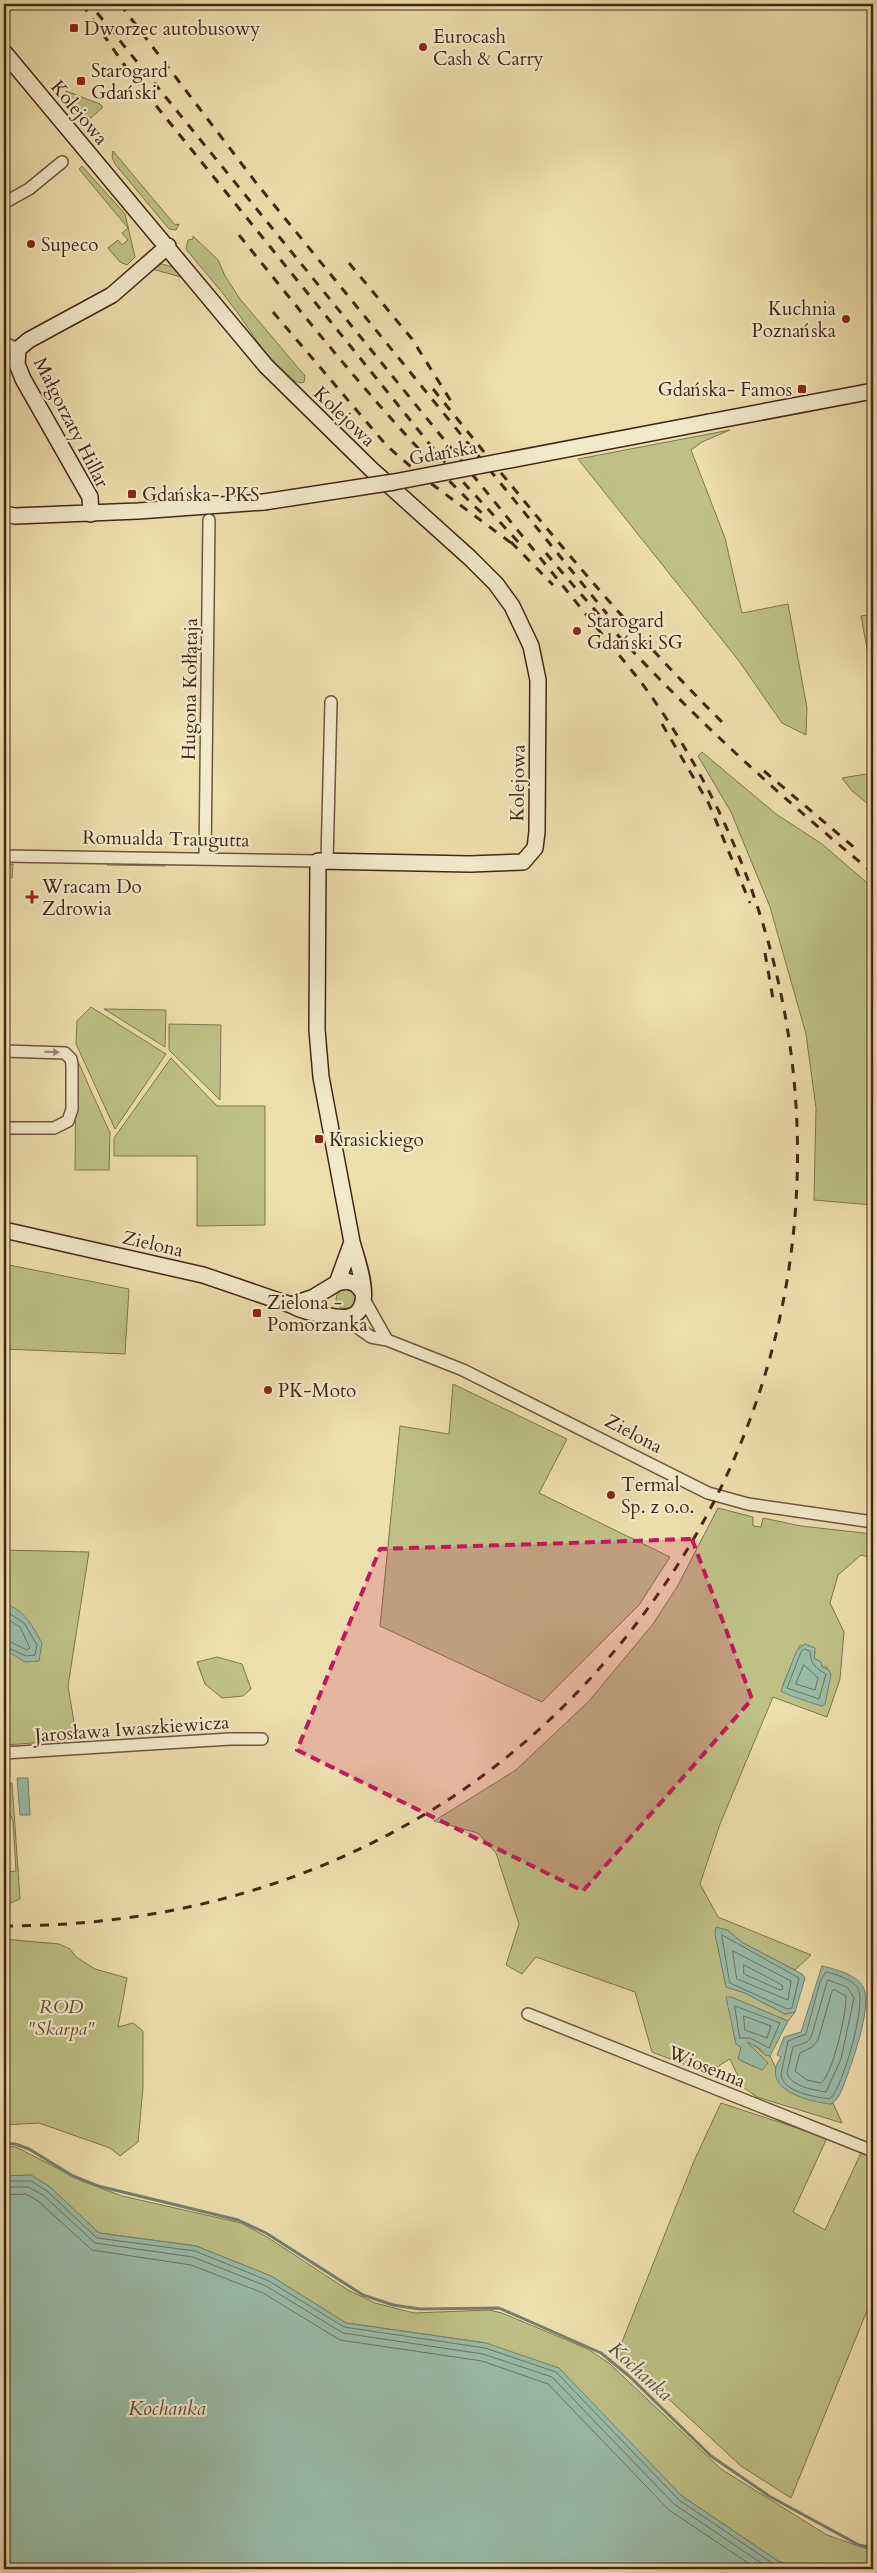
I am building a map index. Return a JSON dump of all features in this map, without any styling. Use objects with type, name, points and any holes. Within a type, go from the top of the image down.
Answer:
[{"type":"street","name":"Kolejowa","points":[[4,52],[168,246],[266,366],[364,463],[496,584],[519,618],[530,646],[538,680],[537,832],[535,848],[530,856],[523,862],[512,864]]},
{"type":"street","points":[[4,203],[29,189],[62,162]]},
{"type":"street","name":"Małgorzaty Hillar","points":[[91,514],[90,497],[23,379],[17,364],[18,349],[29,340],[112,294],[168,246]]},
{"type":"street","name":"Małgorzaty Hillar","points":[[4,343],[18,349]]},
{"type":"street","name":"Gdańska","points":[[7,516],[91,514],[264,502],[385,483],[873,391]]},
{"type":"street","name":"Hugona Kołłątaja","points":[[205,859],[209,520]]},
{"type":"street","points":[[331,702],[322,861],[317,1030],[321,1077],[364,1296],[362,1310],[354,1317],[341,1318],[329,1309],[327,1298],[334,1286],[352,1242]]},
{"type":"street","name":"Romualda Traugutta","points":[[4,856],[512,864]]},
{"type":"street","points":[[4,1051],[65,1053],[71,1059],[72,1065],[72,1109],[68,1121],[54,1128],[4,1128]]},
{"type":"street","name":"Zielona","points":[[4,1230],[203,1275],[291,1305],[301,1311],[341,1318],[371,1336],[387,1340],[480,1378],[676,1479],[717,1496],[760,1506],[873,1522]]},
{"type":"street","points":[[291,1305],[347,1281],[356,1284],[387,1340]]},
{"type":"street","name":"Jarosława Iwaszkiewicza","points":[[4,1753],[230,1739],[262,1739]]},
{"type":"street","name":"Wiosenna","points":[[528,2014],[873,2150]]},
{"type":"highlighted area","points":[[692,1539],[752,1699],[583,1891],[297,1750],[380,1549]]},
{"type":"green space","points":[[66,91],[100,104],[103,107],[92,117],[82,121],[73,114]]},
{"type":"green space","points":[[113,151],[175,225],[179,224],[176,230],[169,229],[115,164],[112,157]]},
{"type":"green space","points":[[82,166],[125,214],[135,257],[127,265],[120,262],[108,248],[118,240],[122,245],[128,240],[122,233],[128,228],[79,169]]},
{"type":"green space","points":[[193,236],[218,260],[225,276],[240,299],[305,376],[304,382],[301,383],[292,379],[274,364],[231,304],[186,249],[188,240],[193,239]]},
{"type":"green space","points":[[162,264],[176,268],[186,281],[181,277],[152,269]]},
{"type":"green space","points":[[730,430],[702,442],[691,450],[725,538],[742,613],[788,604],[807,708],[806,735],[782,723],[739,661],[578,459]]},
{"type":"green space","points":[[873,614],[873,681],[861,616]]},
{"type":"green space","points":[[702,752],[776,814],[822,844],[873,888],[873,1205],[814,1200],[816,1108],[806,1034],[770,907],[731,812],[698,756]]},
{"type":"green space","points":[[873,773],[873,808],[852,791],[842,778]]},
{"type":"green space","points":[[110,863],[163,864],[165,866],[107,865]]},
{"type":"green space","points":[[13,864],[12,878],[7,878],[4,873],[4,865]]},
{"type":"green space","points":[[91,1007],[166,1054],[115,1129],[76,1044],[77,1021]]},
{"type":"green space","points":[[104,1009],[166,1010],[165,1047]]},
{"type":"green space","points":[[169,1024],[221,1025],[220,1100],[169,1050]]},
{"type":"green space","points":[[76,1057],[110,1133],[109,1170],[75,1170]]},
{"type":"green space","points":[[171,1058],[217,1106],[265,1106],[265,1225],[197,1226],[197,1156],[114,1156],[114,1138]]},
{"type":"green space","points":[[4,1264],[129,1289],[125,1354],[4,1349]]},
{"type":"green space","points":[[346,1289],[353,1292],[356,1299],[353,1306],[346,1309],[339,1306],[336,1299],[339,1292]]},
{"type":"green space","points":[[453,1384],[567,1439],[539,1493],[670,1557],[639,1605],[542,1702],[380,1626],[400,1426],[449,1434]]},
{"type":"green space","points":[[718,1508],[753,1517],[753,1526],[761,1527],[763,1518],[801,1526],[873,1534],[873,1558],[861,1555],[838,1575],[830,1603],[844,1632],[840,1679],[827,1717],[773,1697],[720,1824],[700,1884],[718,1917],[811,1955],[795,1970],[743,1943],[727,1930],[715,1930],[726,1987],[745,1993],[785,2014],[795,2012],[788,2021],[731,1997],[728,2002],[736,2044],[741,2047],[740,2060],[754,2067],[766,2062],[746,2044],[747,2042],[753,2045],[764,2054],[770,2056],[776,2068],[776,2074],[830,2104],[833,2103],[842,2123],[757,2097],[743,2087],[730,2059],[720,2065],[712,2075],[652,2052],[635,1992],[536,1957],[522,1974],[506,1965],[519,1924],[496,1853],[478,1833],[434,1821],[516,1770],[589,1701],[653,1624],[677,1587]],"holes":[[[800,1645],[815,1652],[814,1658],[821,1662],[822,1667],[827,1667],[822,1706],[789,1694],[782,1687]]]},
{"type":"green space","points":[[4,1550],[89,1552],[68,1686],[77,1740],[4,1745]]},
{"type":"green space","points":[[217,1657],[242,1664],[251,1689],[243,1696],[222,1698],[205,1684],[197,1662]]},
{"type":"green space","points":[[12,1783],[20,1899],[4,1906],[4,1872],[16,1871],[13,1821],[4,1801],[4,1784]]},
{"type":"green space","name":"ROD \"Skarpa\"","points":[[4,1939],[59,1944],[70,1949],[76,1957],[95,1969],[127,1978],[118,2027],[133,2023],[143,2031],[143,2087],[138,2142],[120,2156],[110,2148],[39,2123],[4,2125]]},
{"type":"green space","points":[[721,2103],[827,2138],[793,2212],[825,2230],[861,2153],[873,2158],[873,2296],[791,2498],[741,2466],[618,2352],[694,2161]]},
{"type":"green space","points":[[4,2146],[16,2147],[82,2181],[122,2196],[241,2223],[267,2237],[348,2290],[375,2303],[414,2313],[489,2310],[502,2313],[588,2349],[610,2364],[721,2469],[827,2535],[873,2551],[873,2569],[800,2569],[778,2561],[682,2496],[626,2440],[486,2343],[346,2323],[271,2276],[196,2246],[99,2233],[50,2187],[31,2175],[4,2176]]},
{"type":"water","points":[[4,1605],[17,1609],[35,1631],[42,1643],[39,1661],[25,1662],[4,1649]]},
{"type":"water","points":[[805,1644],[815,1648],[814,1658],[821,1662],[822,1667],[829,1670],[831,1675],[825,1704],[822,1706],[793,1697],[781,1691],[797,1650]]},
{"type":"water","points":[[17,1778],[28,1778],[30,1815],[20,1815]]},
{"type":"water","points":[[716,1927],[727,1930],[743,1943],[802,1974],[805,1978],[795,2012],[785,2014],[745,1993],[726,1987],[715,1934]]},
{"type":"water","points":[[822,1966],[852,1976],[861,1984],[866,1998],[864,2020],[854,2057],[841,2092],[836,2100],[830,2104],[810,2100],[789,2091],[781,2085],[776,2077],[776,2068],[781,2057],[777,2055],[784,2037],[801,2032]]},
{"type":"water","points":[[726,1997],[731,1997],[788,2021],[770,2056],[765,2055],[759,2048],[747,2042],[768,2063],[762,2070],[738,2059],[741,2047],[736,2044]]},
{"type":"water","name":"Kochanka","points":[[31,2175],[50,2187],[99,2233],[196,2246],[271,2276],[346,2323],[486,2343],[559,2368],[682,2496],[778,2561],[800,2569],[4,2569],[4,2176]]},
{"type":"waterway","name":"Kochanka","points":[[4,2143],[15,2144],[29,2149],[73,2176],[98,2186],[238,2220],[266,2233],[363,2295],[393,2305],[420,2309],[499,2308],[601,2353],[629,2376],[711,2456],[769,2496],[859,2545],[873,2548]]},
{"type":"railway","points":[[82,4],[132,76],[440,457],[521,545]]},
{"type":"railway","points":[[4,1926],[64,1924],[123,1918],[180,1909],[237,1895],[292,1877],[346,1855],[399,1829],[451,1798],[511,1754],[566,1704],[616,1649],[661,1590],[723,1482],[767,1369],[791,1252],[797,1133],[785,1014],[755,898],[707,787],[641,682],[90,4]]},
{"type":"railway","points":[[120,4],[257,184],[607,614]]},
{"type":"railway","points":[[239,235],[328,345],[390,417],[421,452],[488,519]]},
{"type":"railway","points":[[349,263],[412,339],[454,406]]},
{"type":"railway","points":[[273,312],[387,446],[425,479],[514,545]]},
{"type":"railway","points":[[433,389],[610,603],[725,725]]},
{"type":"railway","points":[[511,542],[553,585]]},
{"type":"railway","points":[[546,553],[622,640],[702,721],[785,798],[873,873]]},
{"type":"railway","points":[[662,724],[709,804],[750,903]]},
{"type":"railway","points":[[764,771],[856,849]]},
{"type":"railway","points":[[765,953],[773,999]]},
{"type":"place","name":"Dworzec autobusowy","points":[[74,28]]},
{"type":"place","name":"Eurocash Cash & Carry","points":[[423,47]]},
{"type":"place","name":"Starogard Gdański","points":[[81,81]]},
{"type":"place","name":"Supeco","points":[[31,244]]},
{"type":"place","name":"Kuchnia Poznańska","points":[[846,319]]},
{"type":"place","name":"Gdańska- Famos","points":[[802,389]]},
{"type":"place","name":"Gdańska- PKS","points":[[132,494]]},
{"type":"place","name":"Starogard Gdański SG","points":[[577,631]]},
{"type":"place","name":"Wracam Do Zdrowia","points":[[32,897]]},
{"type":"place","name":"Krasickiego","points":[[319,1139]]},
{"type":"place","name":"Zielona - Pomorzanka","points":[[257,1313]]},
{"type":"place","name":"PK-Moto","points":[[268,1390]]},
{"type":"place","name":"Termal Sp. z o.o.","points":[[611,1495]]}]
